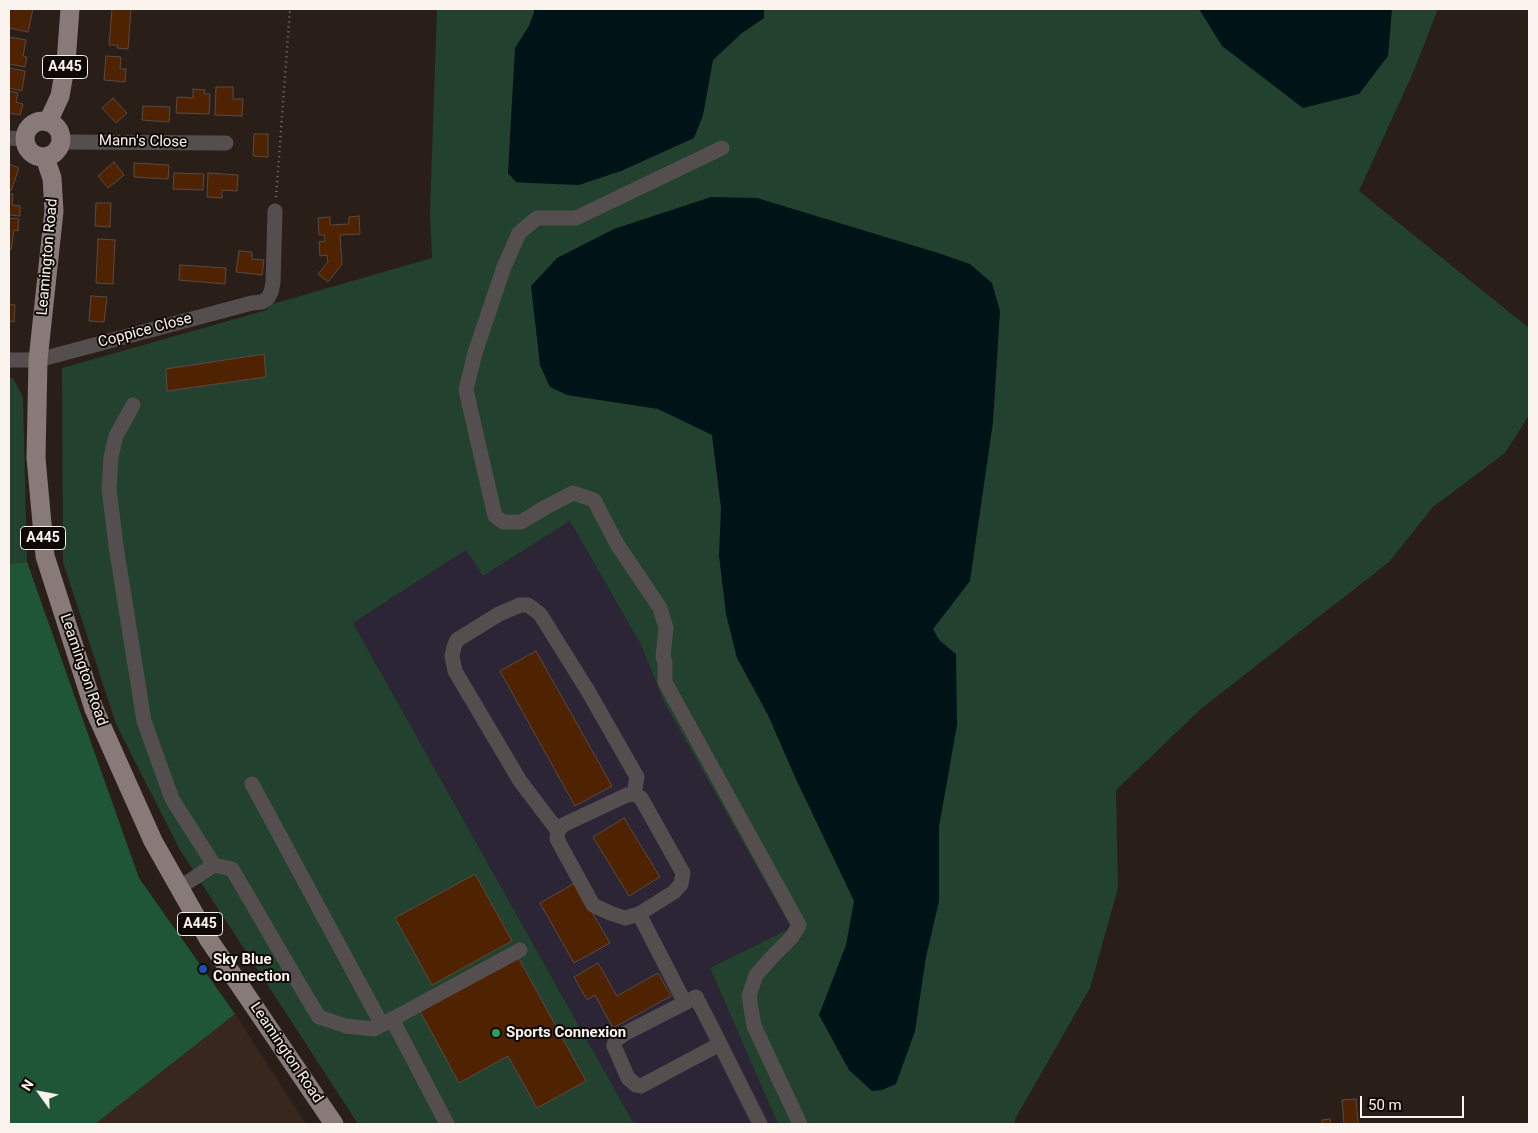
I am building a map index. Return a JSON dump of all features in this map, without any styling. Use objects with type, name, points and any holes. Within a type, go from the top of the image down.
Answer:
[{"type":"main road","name":"A445","points":[[48,122],[60,96],[70,9]]},
{"type":"main road","points":[[43,121],[57,127],[61,136],[61,142],[56,153],[45,158],[38,158],[16,139],[32,124],[43,121]]},
{"type":"main road","name":"Leamington Road","points":[[45,158],[52,178],[54,210],[38,360],[36,458],[45,556],[94,709],[153,841],[209,940],[334,1124]]},
{"type":"street","name":"Mann's Close","points":[[61,142],[226,143]]},
{"type":"street","points":[[722,148],[576,218],[536,218],[519,233],[504,266],[475,353],[466,390],[495,516],[503,522],[521,522],[546,506],[573,493],[594,500],[617,544],[660,608],[666,628],[663,657],[665,662],[665,682],[799,924],[792,938],[756,975],[749,996],[754,1026],[800,1124]]},
{"type":"street","name":"Coppice Close","points":[[9,360],[38,360],[252,303],[262,302],[268,298],[273,282],[275,211]]},
{"type":"street","points":[[133,405],[116,436],[111,457],[109,490],[144,721],[172,800],[214,865],[232,869],[319,1017],[346,1026],[374,1029],[520,950]]},
{"type":"street","points":[[558,831],[520,781],[455,671],[452,656],[457,640],[499,614],[520,605],[528,605],[540,614],[588,691],[637,777],[634,794]]},
{"type":"street","points":[[252,784],[447,1124]]},
{"type":"street","points":[[626,794],[634,794],[641,798],[683,873],[681,884],[674,892],[639,914],[625,918],[593,905],[557,838],[558,831],[563,825],[626,794]]},
{"type":"street","points":[[180,888],[214,865]]},
{"type":"street","points":[[639,914],[690,1000],[720,1044],[760,1124]]},
{"type":"street","points":[[690,1000],[624,1034],[615,1041],[615,1052],[628,1078],[631,1082],[641,1086],[720,1044]]},
{"type":"path","points":[[275,211],[290,9]]},
{"type":"shaded area","points":[[534,9],[764,9],[764,18],[742,33],[713,60],[703,115],[694,138],[621,171],[579,185],[516,182],[508,173],[515,48],[529,26]]},
{"type":"shaded area","points":[[1199,9],[1392,9],[1388,56],[1359,94],[1303,108],[1222,46]]},
{"type":"shaded area","points":[[711,197],[757,198],[970,264],[992,283],[1000,311],[993,422],[970,581],[933,629],[939,640],[956,654],[957,725],[939,827],[939,901],[926,957],[915,1031],[896,1084],[882,1090],[872,1091],[849,1070],[819,1015],[846,945],[854,901],[795,777],[768,715],[737,658],[726,614],[719,556],[721,508],[712,435],[658,409],[567,395],[550,387],[540,365],[531,286],[557,258],[614,229]]},
{"type":"shaded area","points":[[570,521],[641,645],[664,702],[791,928],[710,968],[778,1124],[634,1124],[353,623],[466,550],[483,576]]},
{"type":"shaded area","points":[[235,1014],[306,1124],[95,1124]]},
{"type":"green space","points":[[437,9],[1438,9],[1412,75],[1359,191],[1529,328],[1529,415],[1505,453],[1433,507],[1389,562],[1202,708],[1116,790],[1118,888],[1090,988],[1015,1119],[1015,1124],[778,1124],[710,968],[791,928],[664,702],[641,645],[570,521],[483,576],[466,550],[353,623],[634,1124],[358,1124],[180,850],[116,724],[63,562],[62,368],[267,310],[269,305],[432,258],[430,211]]},
{"type":"green space","points":[[9,377],[13,378],[23,397],[27,562],[9,564]]},
{"type":"green space","points":[[27,562],[139,878],[235,1014],[95,1124],[9,1124],[9,564]]},
{"type":"building","points":[[9,9],[33,9],[28,32],[9,28]]},
{"type":"building","points":[[112,9],[131,9],[128,49],[117,48],[118,45],[109,45]]},
{"type":"building","points":[[9,37],[26,40],[23,56],[27,57],[25,67],[9,64]]},
{"type":"building","points":[[106,56],[121,57],[120,69],[126,69],[125,82],[104,80]]},
{"type":"building","points":[[9,68],[25,71],[22,91],[9,88]]},
{"type":"building","points":[[216,87],[233,87],[233,99],[243,99],[242,116],[215,115]]},
{"type":"building","points":[[193,89],[205,90],[204,94],[210,94],[209,114],[176,113],[177,97],[193,98]]},
{"type":"building","points":[[9,91],[18,93],[16,102],[23,104],[20,115],[9,113]]},
{"type":"building","points":[[113,98],[127,113],[116,123],[102,108]]},
{"type":"building","points":[[143,106],[170,107],[169,122],[142,120]]},
{"type":"building","points":[[254,134],[268,134],[268,157],[253,156]]},
{"type":"building","points":[[114,162],[124,175],[108,188],[98,176]]},
{"type":"building","points":[[134,163],[169,165],[168,179],[134,177]]},
{"type":"building","points":[[9,164],[19,168],[11,191],[9,190]]},
{"type":"building","points":[[174,173],[204,174],[203,190],[173,189]]},
{"type":"building","points":[[208,173],[238,175],[237,191],[222,190],[222,198],[207,197]]},
{"type":"building","points":[[9,194],[13,194],[12,205],[20,206],[20,216],[9,215]]},
{"type":"building","points":[[96,203],[111,203],[110,227],[95,226]]},
{"type":"building","points":[[359,216],[360,234],[340,235],[342,264],[328,282],[318,274],[328,262],[327,255],[320,256],[319,242],[325,241],[324,235],[319,235],[318,218],[330,217],[330,225],[349,224],[349,217]]},
{"type":"building","points":[[9,218],[19,219],[18,231],[14,230],[11,250],[9,249]]},
{"type":"building","points":[[98,239],[115,240],[113,284],[96,283]]},
{"type":"building","points":[[239,251],[252,252],[252,259],[264,260],[262,275],[236,272]]},
{"type":"building","points":[[180,265],[226,268],[225,284],[179,280]]},
{"type":"building","points":[[91,296],[107,297],[104,322],[89,321]]},
{"type":"building","points":[[9,304],[15,305],[14,322],[9,321]]},
{"type":"building","points":[[264,354],[266,377],[167,391],[166,369]]},
{"type":"building","points":[[536,651],[612,786],[575,806],[500,671]]},
{"type":"building","points":[[624,818],[660,877],[629,896],[593,837]]},
{"type":"building","points":[[475,874],[512,941],[432,985],[395,918]]},
{"type":"building","points":[[575,883],[610,943],[574,963],[540,903]]},
{"type":"building","name":"Sports Connexion","points":[[518,957],[586,1081],[537,1108],[508,1056],[459,1083],[420,1011]]},
{"type":"building","points":[[598,963],[617,996],[658,973],[671,996],[613,1028],[595,995],[587,1000],[574,977]]},
{"type":"building","points":[[1356,1099],[1358,1124],[1344,1124],[1342,1100]]},
{"type":"building","points":[[1330,1119],[1331,1124],[1322,1124],[1322,1120]]},
{"type":"place","name":"Sky Blue Connection","points":[[203,969]]},
{"type":"place","name":"Sports Connexion","points":[[496,1033]]}]
